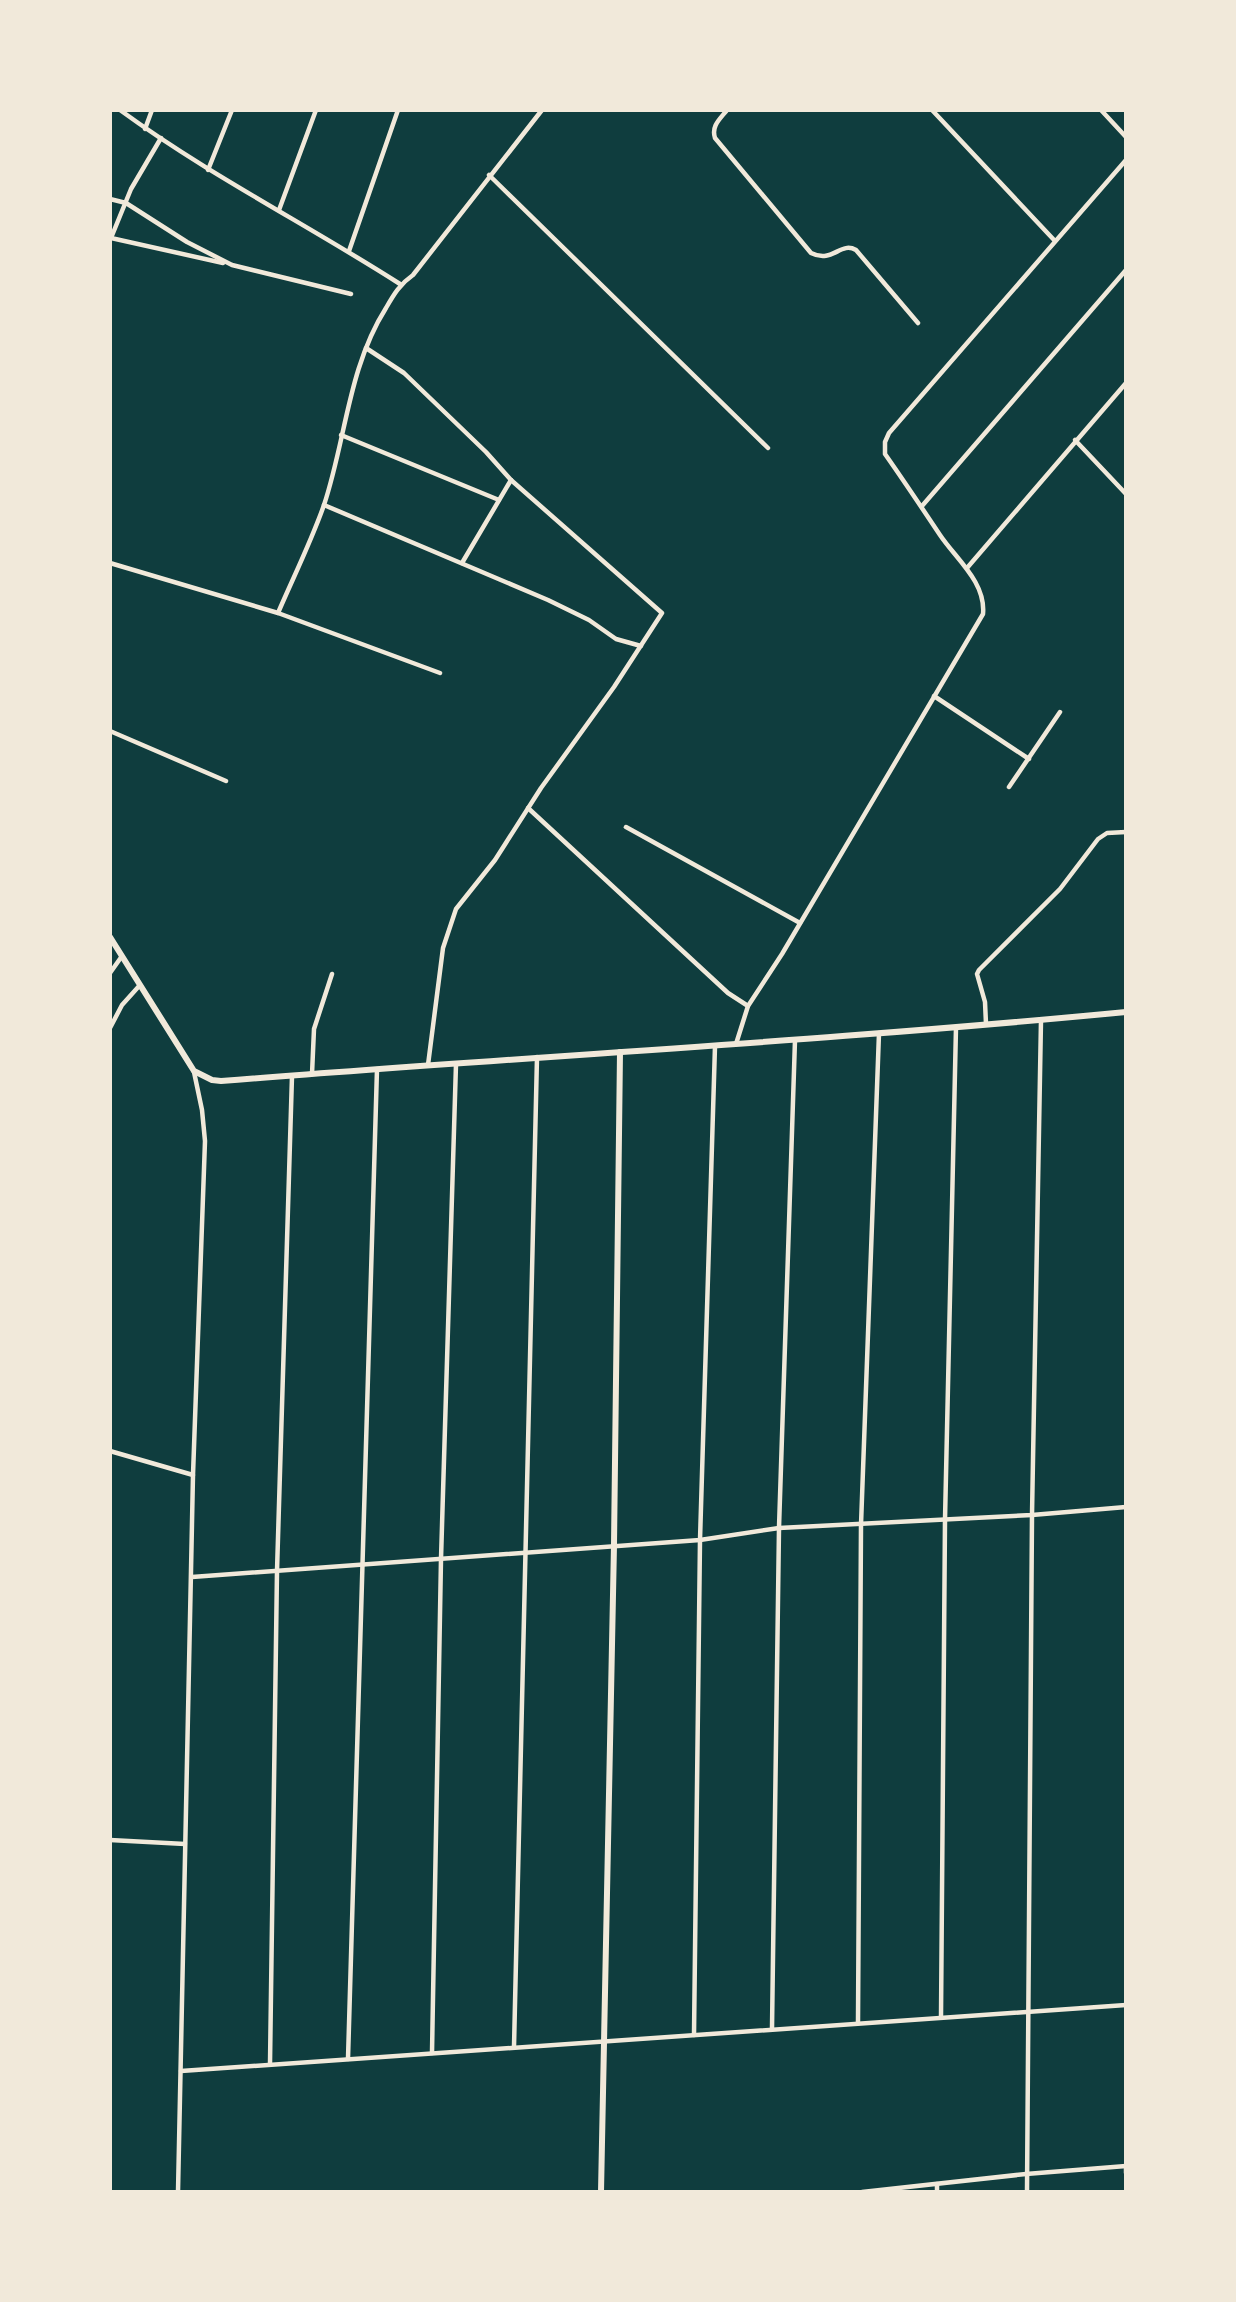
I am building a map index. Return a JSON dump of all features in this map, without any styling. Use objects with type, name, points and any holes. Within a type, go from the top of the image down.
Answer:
[{"type":"street","points":[[120,110],[208,170],[349,251],[400,284]]},
{"type":"street","points":[[145,129],[152,110]]},
{"type":"street","points":[[208,170],[232,110]]},
{"type":"street","points":[[279,210],[316,110]]},
{"type":"street","points":[[349,251],[398,110]]},
{"type":"street","points":[[278,613],[324,505],[341,435],[375,325],[400,284],[413,275],[542,110]]},
{"type":"street","points":[[727,110],[714,126],[715,138],[811,253],[819,257],[829,257],[846,248],[856,250],[918,323]]},
{"type":"street","points":[[932,110],[1055,242]]},
{"type":"street","points":[[1101,110],[1126,137]]},
{"type":"street","points":[[161,138],[131,189],[110,238],[351,294]]},
{"type":"street","points":[[735,1045],[748,1006],[983,614],[981,593],[967,568],[884,454],[885,442],[1126,160]]},
{"type":"street","points":[[489,175],[768,448]]},
{"type":"street","points":[[110,199],[126,203],[187,242],[232,265]]},
{"type":"street","points":[[922,506],[1126,270]]},
{"type":"street","points":[[366,348],[404,373],[511,480],[662,613],[495,860],[461,901],[452,917],[441,960],[428,1065]]},
{"type":"street","points":[[967,568],[1126,383]]},
{"type":"street","points":[[341,435],[499,500]]},
{"type":"street","points":[[1076,440],[1126,494]]},
{"type":"street","points":[[462,563],[511,480]]},
{"type":"street","points":[[324,505],[579,615],[616,639],[641,646]]},
{"type":"street","points":[[110,563],[278,613],[440,673]]},
{"type":"street","points":[[934,696],[1028,759]]},
{"type":"street","points":[[1009,787],[1060,712]]},
{"type":"street","points":[[110,731],[226,781]]},
{"type":"street","points":[[528,808],[728,993],[748,1006]]},
{"type":"street","points":[[626,827],[800,923]]},
{"type":"street","points":[[986,1024],[985,1002],[977,974],[979,970],[1060,889],[1098,839],[1107,833],[1126,832]]},
{"type":"street","points":[[110,937],[194,1071],[205,1141],[193,1475],[178,2192]]},
{"type":"street","points":[[110,973],[122,956]]},
{"type":"street","points":[[312,1074],[314,1029],[332,974]]},
{"type":"street","points":[[110,1028],[122,1006],[140,985]]},
{"type":"street","points":[[194,1071],[212,1080],[221,1081],[735,1045],[1126,1012]]},
{"type":"street","points":[[1027,2192],[1032,1515],[1041,1020]]},
{"type":"street","points":[[941,2017],[946,1520],[956,1027]]},
{"type":"street","points":[[859,2023],[862,1525],[878,1033]]},
{"type":"street","points":[[772,2029],[779,1528],[795,1040]]},
{"type":"street","points":[[694,2035],[701,1540],[715,1046]]},
{"type":"street","points":[[601,2192],[614,1545],[620,1052]]},
{"type":"street","points":[[514,2047],[537,1057]]},
{"type":"street","points":[[432,2053],[441,1559],[456,1063]]},
{"type":"street","points":[[348,2059],[377,1069]]},
{"type":"street","points":[[270,2064],[277,1570],[292,1076]]},
{"type":"street","points":[[110,1451],[193,1475]]},
{"type":"street","points":[[192,1577],[701,1540],[779,1528],[1032,1515],[1126,1507]]},
{"type":"street","points":[[110,1840],[185,1844]]},
{"type":"street","points":[[181,2071],[1126,2004]]},
{"type":"street","points":[[862,2192],[1126,2166],[1126,2173]]},
{"type":"street","points":[[936,2184],[937,2192]]}]
